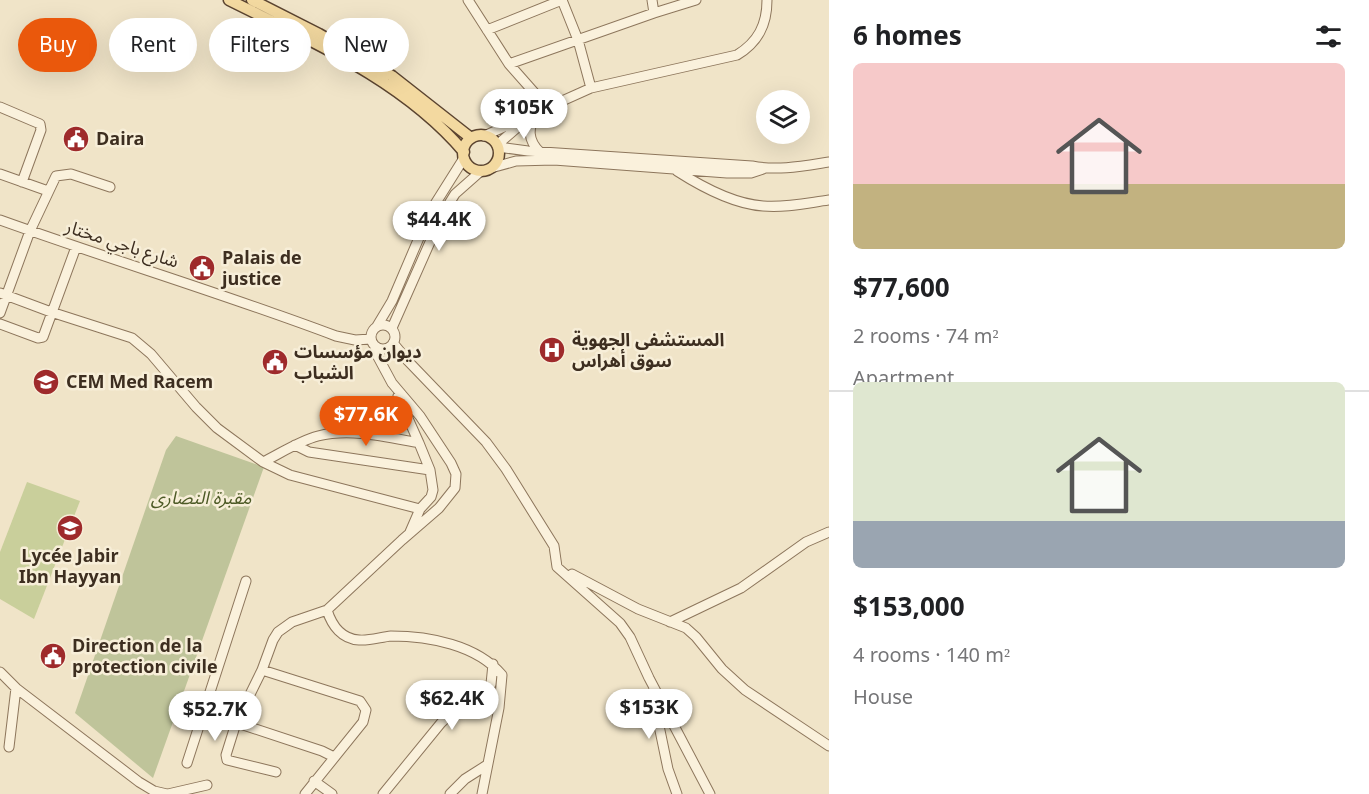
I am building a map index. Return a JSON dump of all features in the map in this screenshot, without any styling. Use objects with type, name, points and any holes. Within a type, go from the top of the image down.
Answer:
[{"type":"main road","points":[[229,0],[339,57],[388,86],[433,119],[464,155],[472,168],[486,169],[498,158],[498,146],[494,141],[484,136],[471,138],[392,75],[252,0]]},
{"type":"main road","points":[[464,155],[471,138]]},
{"type":"street","points":[[468,0],[540,111]]},
{"type":"street","points":[[487,30],[562,0],[578,40],[591,88]]},
{"type":"street","points":[[652,0],[654,13]]},
{"type":"street","points":[[509,64],[696,0]]},
{"type":"street","points":[[484,136],[591,88],[737,55],[750,47],[758,37],[765,3]]},
{"type":"street","points":[[0,107],[40,124],[41,130],[22,182]]},
{"type":"street","points":[[498,146],[540,111]]},
{"type":"street","points":[[540,111],[534,118],[530,130],[533,143],[540,152]]},
{"type":"street","points":[[498,146],[736,174],[829,162]]},
{"type":"street","points":[[402,540],[410,532],[420,509],[431,497],[433,490],[430,470],[392,382],[378,357],[372,331],[392,302],[430,212],[464,155]]},
{"type":"street","points":[[373,342],[383,349],[393,343],[395,336],[392,328],[441,215],[455,194],[486,169],[516,161],[554,160],[674,166],[705,187],[750,204],[777,206],[829,200]]},
{"type":"street","points":[[0,174],[48,191]]},
{"type":"street","points":[[0,313],[3,294],[53,179],[62,174],[71,174],[110,187]]},
{"type":"street","name":"شارع باجي مختار","points":[[0,220],[76,248],[224,295],[336,336],[373,342]]},
{"type":"street","points":[[0,324],[40,338],[43,337],[76,248]]},
{"type":"street","points":[[3,294],[132,338],[151,354],[207,419],[264,462],[290,475],[420,509]]},
{"type":"street","points":[[377,326],[385,325],[392,328]]},
{"type":"street","points":[[393,343],[486,442],[500,460],[554,546],[557,567],[620,623],[630,637],[710,794]]},
{"type":"street","points":[[276,772],[227,760],[226,750],[278,632],[292,622],[327,610],[446,501],[455,488],[456,481],[451,463],[439,443],[392,382]]},
{"type":"street","points":[[264,462],[295,445],[316,437],[333,434],[367,434],[419,443]]},
{"type":"street","points":[[295,445],[309,452],[430,470]]},
{"type":"street","points":[[670,622],[741,588],[806,542],[829,532]]},
{"type":"street","points":[[557,567],[638,609],[686,628],[722,669],[745,690],[829,746]]},
{"type":"street","points":[[187,763],[246,581]]},
{"type":"street","points":[[327,610],[333,624],[348,638],[359,640],[414,637],[442,642],[477,654],[493,664],[502,675],[503,682],[482,794]]},
{"type":"street","points":[[383,794],[441,723],[458,707],[487,691],[491,684],[493,664]]},
{"type":"street","points":[[262,670],[360,701],[366,710],[363,722],[305,794]]},
{"type":"street","points":[[0,672],[16,688],[154,792],[168,794],[207,785]]},
{"type":"street","points":[[649,678],[668,769],[677,794]]},
{"type":"street","points":[[9,747],[16,688]]},
{"type":"street","points":[[180,704],[334,757]]},
{"type":"street","points":[[450,794],[465,779],[487,765]]},
{"type":"street","points":[[314,781],[332,794]]},
{"type":"green space","name":"مقبرة النصارى","points":[[176,436],[264,467],[153,778],[75,713],[166,450]]},
{"type":"green space","points":[[27,482],[80,501],[34,619],[0,599],[0,552]]},
{"type":"place","name":"Daira","points":[[76,139]]},
{"type":"place","name":"Palais de justice","points":[[202,268]]},
{"type":"place","name":"المستشفى الجهوية سوق أهراس","points":[[552,350]]},
{"type":"place","name":"ديوان مؤسسات الشباب","points":[[275,362]]},
{"type":"place","name":"CEM Med Racem","points":[[46,382]]},
{"type":"place","name":"Lycée Jabir Ibn Hayyan","points":[[70,528]]},
{"type":"place","name":"Direction de la protection civile","points":[[53,656]]}]
